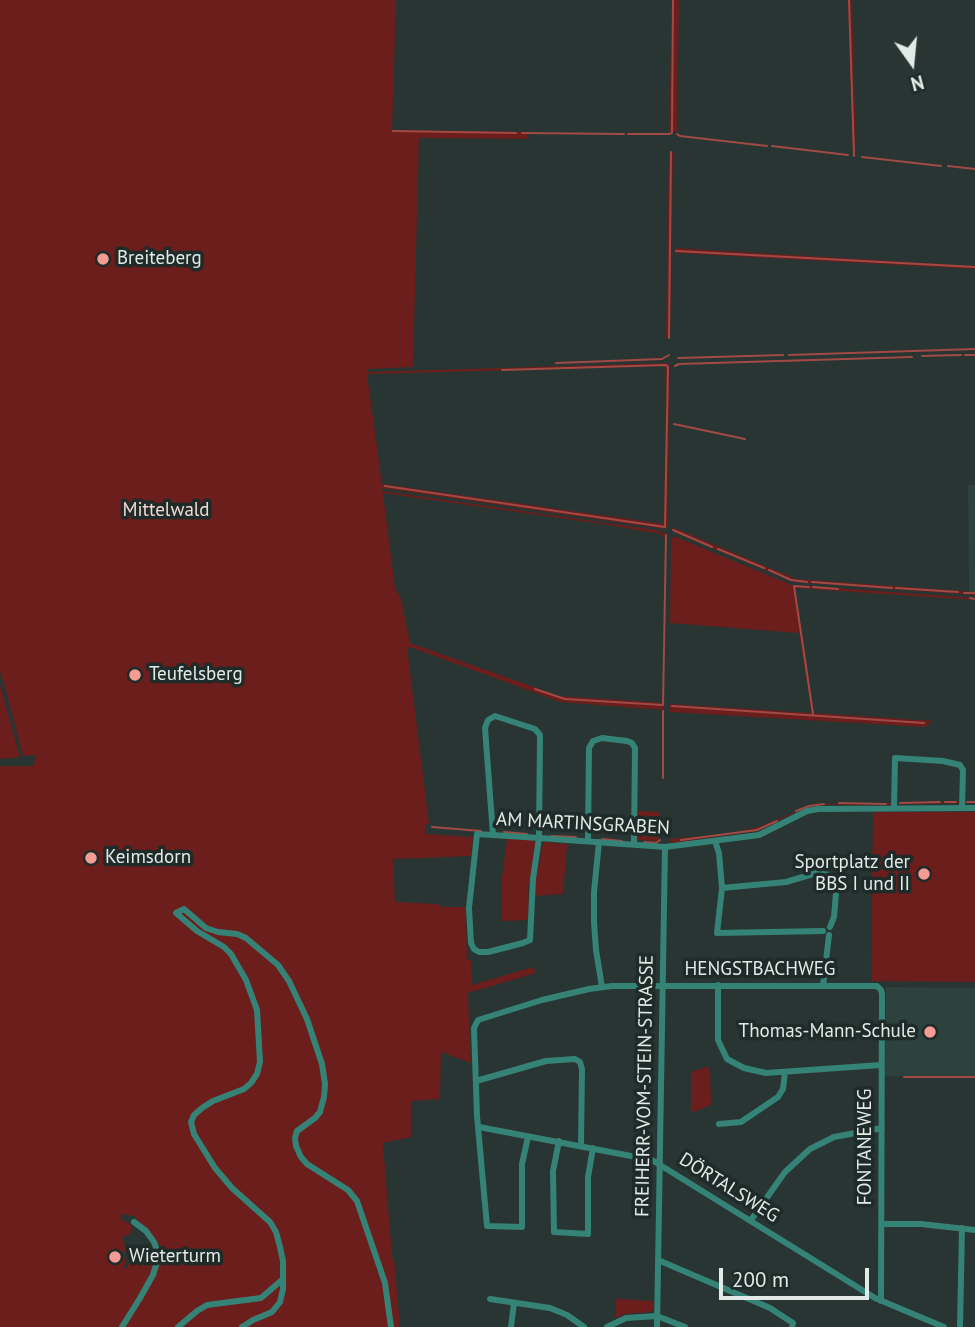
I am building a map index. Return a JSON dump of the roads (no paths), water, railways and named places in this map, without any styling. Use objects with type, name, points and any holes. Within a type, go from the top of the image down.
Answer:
[{"type":"street","points":[[492,835],[485,728],[488,720],[495,716],[532,728],[540,734],[539,838]]},
{"type":"street","points":[[588,841],[589,748],[593,741],[602,738],[629,741],[635,748],[634,844]]},
{"type":"street","points":[[886,757],[943,761],[960,765],[963,770],[962,808]]},
{"type":"street","points":[[894,808],[895,758]]},
{"type":"street","name":"AM MARTINSGRABEN","points":[[539,838],[533,879],[531,938],[523,943],[482,952],[475,950],[469,916],[477,834],[634,844],[665,847],[759,835],[810,810],[821,808],[975,808]]},
{"type":"street","points":[[715,841],[719,853],[722,888],[717,933],[827,931]]},
{"type":"street","points":[[599,842],[593,922],[602,987]]},
{"type":"street","name":"FREIHERR-VOM-STEIN-STRASSE","points":[[657,1327],[665,847]]},
{"type":"street","points":[[722,888],[786,882],[823,871],[831,877],[836,893],[834,918],[827,931],[823,986]]},
{"type":"street","points":[[242,1327],[278,1306],[283,1294],[280,1247],[273,1226],[223,1179],[211,1162],[192,1129],[192,1120],[213,1101],[251,1083],[259,1068],[260,1056],[257,1010],[244,975],[227,949],[197,931],[176,913],[181,909],[206,928],[240,934],[278,965],[289,981],[307,1018],[323,1069],[325,1088],[320,1112],[298,1131],[296,1146],[307,1164],[348,1190],[357,1201],[385,1283],[391,1327]]},
{"type":"street","points":[[718,985],[718,1040],[727,1059],[744,1068],[766,1073],[881,1065]]},
{"type":"street","name":"HENGSTBACHWEG","points":[[476,1081],[474,1028],[478,1020],[540,1001],[602,987],[874,985],[880,988],[882,994]]},
{"type":"street","name":"FONTANEWEG","points":[[881,1301],[882,994]]},
{"type":"street","points":[[528,1137],[522,1164],[522,1227],[487,1226],[476,1081],[546,1061],[575,1059],[580,1062],[581,1146]]},
{"type":"street","points":[[719,1124],[741,1122],[778,1097],[783,1089],[785,1072]]},
{"type":"street","name":"DÖRTALSWEG","points":[[479,1127],[659,1163],[881,1301],[944,1327]]},
{"type":"street","points":[[751,1220],[785,1172],[810,1149],[834,1137],[881,1128]]},
{"type":"street","points":[[559,1141],[553,1171],[554,1232],[588,1234],[589,1177],[593,1148]]},
{"type":"street","points":[[122,1327],[141,1298],[155,1270],[156,1262],[157,1250],[154,1242],[146,1231],[134,1222]]},
{"type":"street","points":[[882,1224],[921,1224],[975,1230]]},
{"type":"street","points":[[960,1327],[962,1228]]},
{"type":"street","points":[[658,1260],[771,1308],[793,1323],[792,1327]]},
{"type":"street","points":[[178,1327],[207,1305],[261,1298],[283,1279]]},
{"type":"street","points":[[490,1299],[550,1308],[584,1327]]},
{"type":"street","points":[[511,1327],[514,1303]]},
{"type":"street","points":[[607,1327],[626,1318],[657,1316],[685,1327]]},
{"type":"waterway","points":[[628,134],[672,133],[673,0]]},
{"type":"waterway","points":[[849,0],[854,156]]},
{"type":"waterway","points":[[393,131],[516,133]]},
{"type":"waterway","points":[[522,133],[624,134]]},
{"type":"waterway","points":[[677,134],[767,146]]},
{"type":"waterway","points":[[772,146],[848,155]]},
{"type":"waterway","points":[[669,338],[671,152]]},
{"type":"waterway","points":[[862,157],[941,166]]},
{"type":"waterway","points":[[948,166],[975,169]]},
{"type":"waterway","points":[[676,251],[975,267]]},
{"type":"waterway","points":[[789,355],[975,349]]},
{"type":"waterway","points":[[556,363],[662,359],[669,355]]},
{"type":"waterway","points":[[678,358],[783,355]]},
{"type":"waterway","points":[[922,356],[961,355]]},
{"type":"waterway","points":[[965,355],[975,355]]},
{"type":"waterway","points":[[675,366],[912,357]]},
{"type":"waterway","points":[[385,486],[665,527],[666,365],[502,370]]},
{"type":"waterway","points":[[674,424],[745,439]]},
{"type":"waterway","points":[[673,530],[712,547]]},
{"type":"waterway","points":[[535,689],[565,699],[663,705],[666,535]]},
{"type":"waterway","points":[[718,549],[764,568]]},
{"type":"waterway","points":[[769,570],[791,580],[807,582]]},
{"type":"waterway","points":[[812,582],[892,588]]},
{"type":"waterway","points":[[809,587],[794,586],[813,714]]},
{"type":"waterway","points":[[813,587],[838,589]]},
{"type":"waterway","points":[[896,588],[958,592]]},
{"type":"waterway","points":[[964,593],[975,593]]},
{"type":"waterway","points":[[970,598],[975,599]]},
{"type":"waterway","points":[[672,706],[924,723]]},
{"type":"waterway","points":[[663,711],[663,778]]},
{"type":"waterway","points":[[900,803],[940,802]]},
{"type":"waterway","points":[[945,802],[956,802]]},
{"type":"waterway","points":[[967,802],[975,802]]},
{"type":"waterway","points":[[839,803],[886,804]]},
{"type":"waterway","points":[[796,811],[824,804]]},
{"type":"waterway","points":[[681,840],[757,830],[777,821]]},
{"type":"waterway","points":[[432,827],[481,831]]},
{"type":"waterway","points":[[504,832],[527,834]]},
{"type":"waterway","points":[[551,836],[576,837]]},
{"type":"waterway","points":[[602,839],[622,841]]},
{"type":"waterway","points":[[644,842],[656,843],[660,840]]},
{"type":"waterway","points":[[904,1077],[975,1077]]},
{"type":"place","name":"Breiteberg","points":[[103,259]]},
{"type":"place","name":"Teufelsberg","points":[[135,675]]},
{"type":"place","name":"Keimsdorn","points":[[91,858]]},
{"type":"place","name":"Sportplatz der BBS I und II","points":[[924,874]]},
{"type":"place","name":"Thomas-Mann-Schule","points":[[930,1032]]},
{"type":"place","name":"Wieterturm","points":[[115,1257]]},
{"type":"park label","name":"Mittelwald","points":[[166,511]]}]
